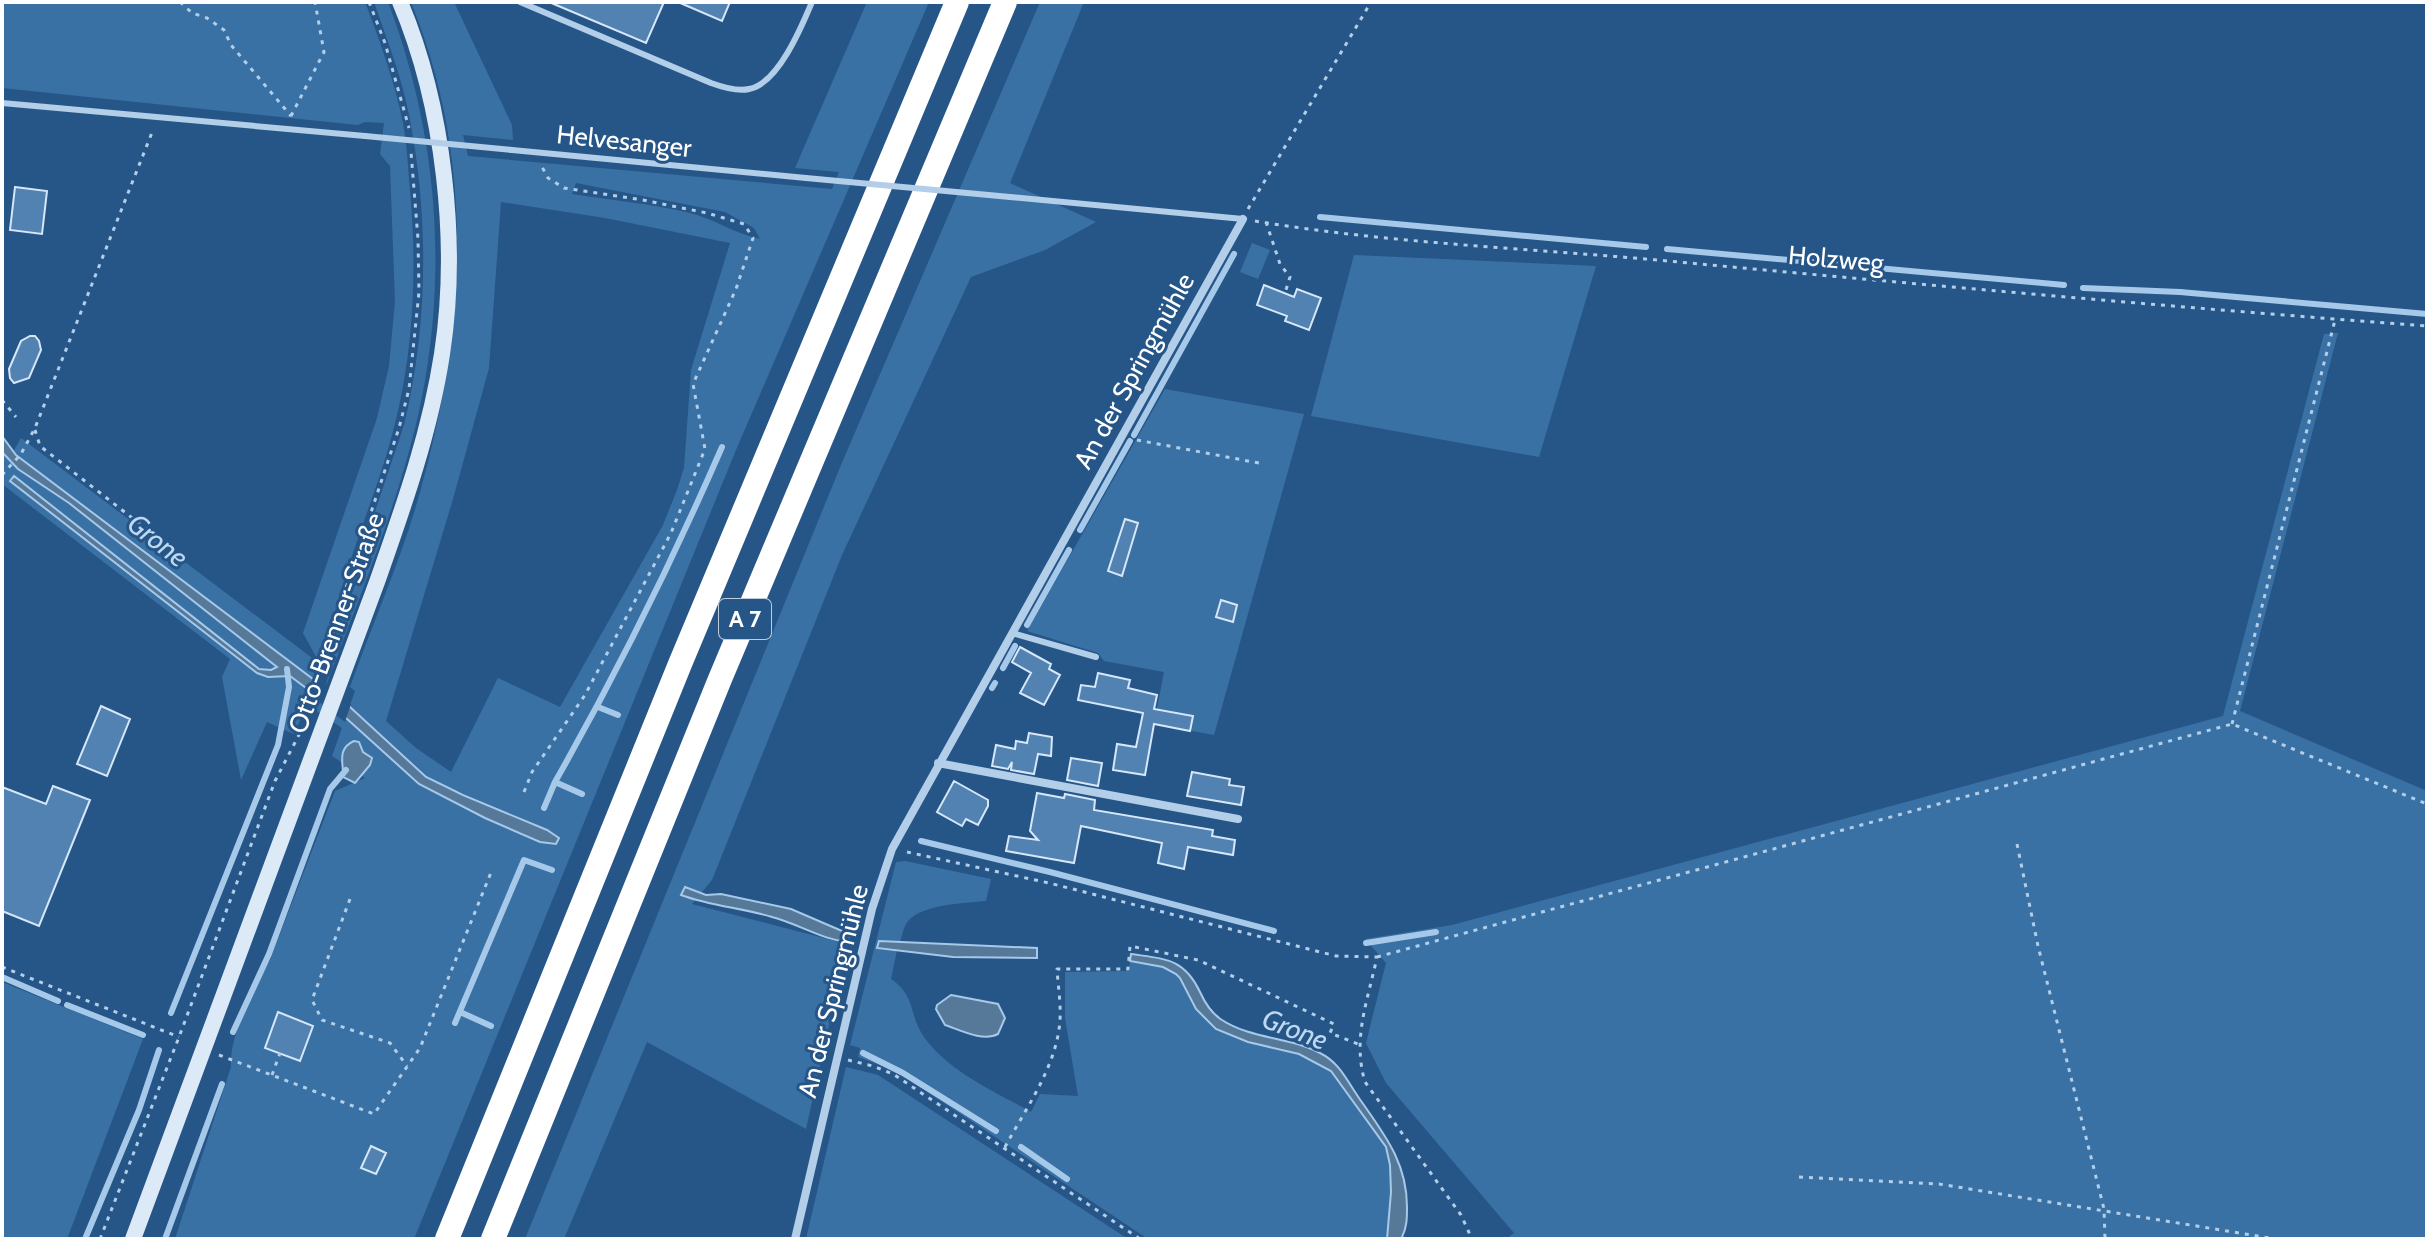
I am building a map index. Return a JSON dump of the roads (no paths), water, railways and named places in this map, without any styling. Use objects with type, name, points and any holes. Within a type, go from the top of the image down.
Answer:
[{"type":"highway","name":"A 7","points":[[447,1239],[680,664],[957,2]]},
{"type":"highway","name":"A 7","points":[[493,1239],[731,651],[1005,2]]},
{"type":"main road","name":"Otto-Brenner-Straße","points":[[133,1239],[387,553],[423,439],[442,354],[448,288],[446,210],[439,133],[410,25],[400,2]]},
{"type":"street","name":"An der Springmühle","points":[[795,1239],[872,909],[892,849],[1243,219]]},
{"type":"street","points":[[938,763],[1238,819]]},
{"type":"lane","points":[[520,2],[711,83],[750,89],[775,72],[812,2]]},
{"type":"lane","name":"Helvesanger","points":[[2,103],[158,115],[1243,219]]},
{"type":"lane","points":[[1012,633],[1096,657]]},
{"type":"waterway","points":[[1320,217],[1646,247]]},
{"type":"waterway","points":[[1667,249],[2064,285]]},
{"type":"waterway","points":[[1134,435],[1234,254]]},
{"type":"waterway","points":[[2083,288],[2180,292],[2427,314]]},
{"type":"waterway","points":[[1080,530],[1130,441]]},
{"type":"waterway","points":[[555,782],[643,617],[722,447]]},
{"type":"waterway","points":[[1027,625],[1069,550]]},
{"type":"waterway","points":[[1003,668],[1015,646]]},
{"type":"waterway","points":[[171,1013],[278,745],[289,687],[287,669]]},
{"type":"waterway","points":[[992,688],[995,683]]},
{"type":"waterway","points":[[598,707],[618,715]]},
{"type":"waterway","points":[[233,1032],[269,954],[330,789],[346,770]]},
{"type":"waterway","points":[[544,808],[555,782],[582,794]]},
{"type":"waterway","points":[[921,841],[1274,931]]},
{"type":"waterway","points":[[455,1023],[524,860],[552,870]]},
{"type":"waterway","points":[[1366,943],[1436,932]]},
{"type":"waterway","points":[[2,977],[58,1001]]},
{"type":"waterway","points":[[67,1005],[143,1035]]},
{"type":"waterway","points":[[460,1012],[491,1026]]},
{"type":"waterway","points":[[85,1239],[139,1110],[159,1050]]},
{"type":"waterway","points":[[863,1053],[903,1073],[996,1131]]},
{"type":"waterway","points":[[165,1239],[222,1084]]},
{"type":"waterway","points":[[1021,1147],[1067,1179]]},
{"type":"water label","name":"Grone","points":[[158,540]]},
{"type":"water label","name":"Grone","points":[[1295,1029]]}]
